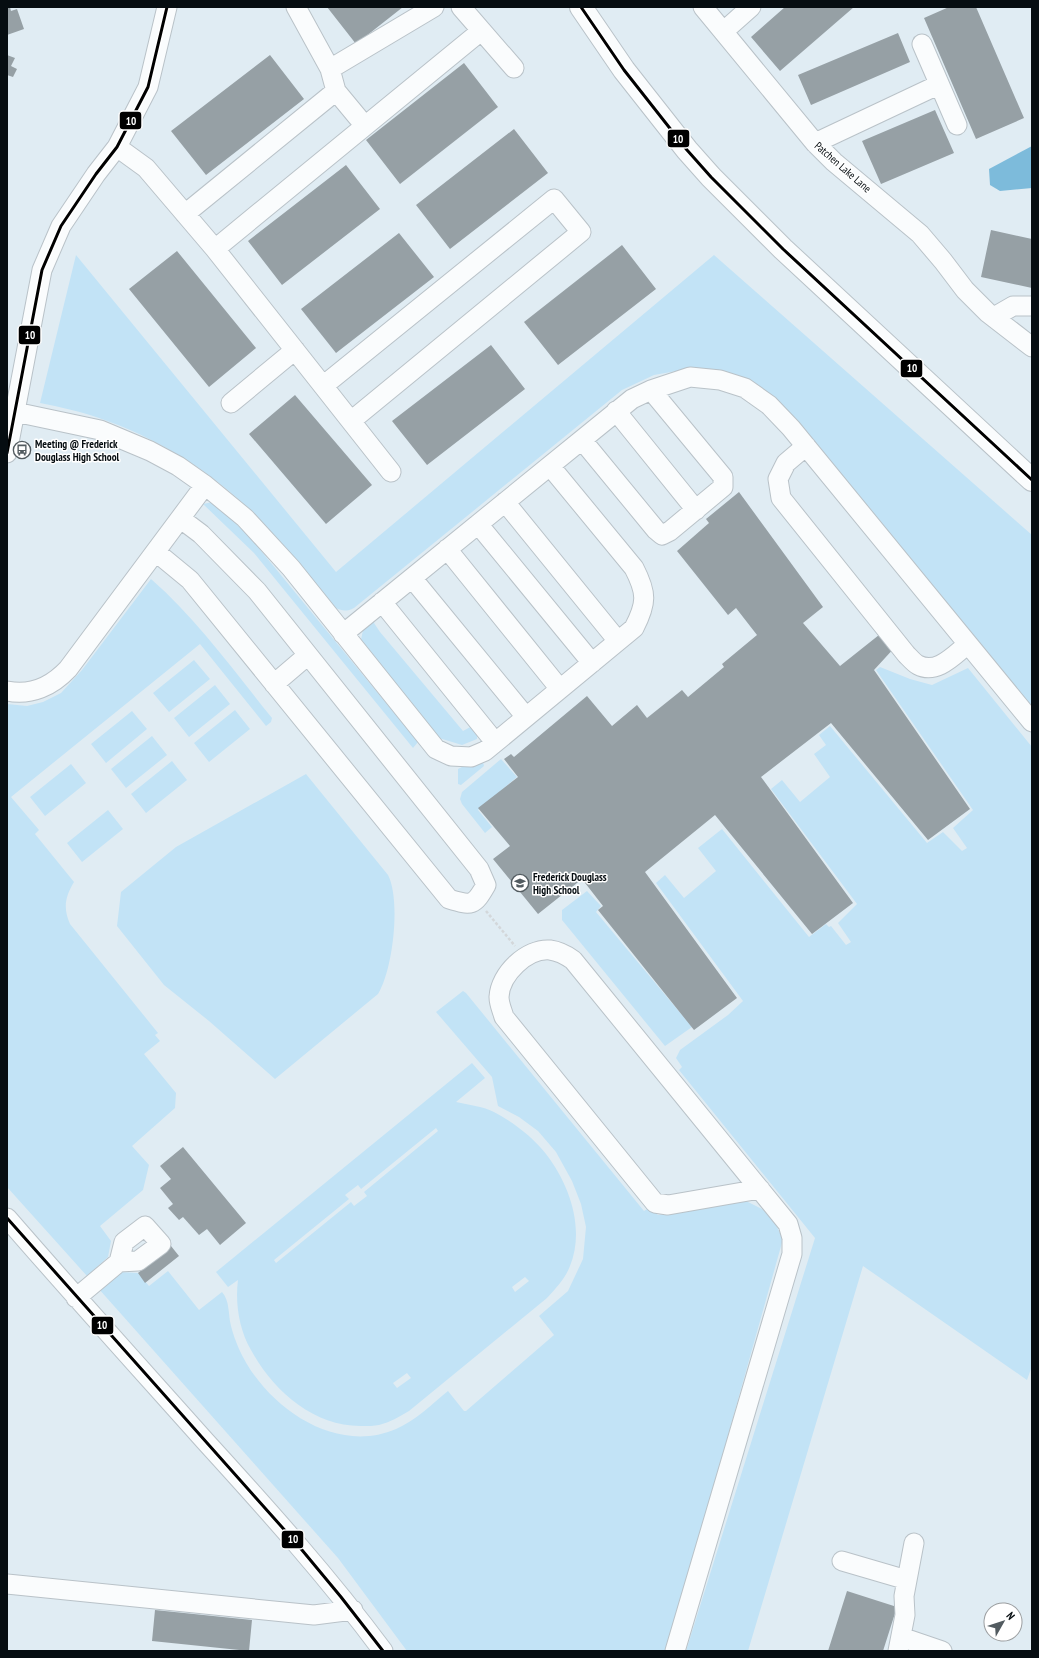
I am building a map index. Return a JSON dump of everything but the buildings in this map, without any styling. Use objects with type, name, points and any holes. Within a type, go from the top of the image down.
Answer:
[{"type":"highway","points":[[581,7],[624,70],[687,150],[711,177],[783,249],[1032,480]]},
{"type":"street","points":[[7,453],[42,270],[61,226],[96,174],[117,147],[148,87],[167,7]]},
{"type":"street","points":[[296,7],[330,69],[336,90],[365,126]]},
{"type":"street","points":[[330,69],[434,7]]},
{"type":"street","points":[[461,7],[514,68]]},
{"type":"street","name":"Patchen Lake Lane","points":[[703,7],[815,143],[834,162],[920,234],[944,261],[965,290],[994,317],[1032,347]]},
{"type":"street","points":[[724,31],[751,7]]},
{"type":"street","points":[[215,249],[481,31]]},
{"type":"street","points":[[922,44],[938,85],[957,125]]},
{"type":"street","points":[[815,143],[938,85]]},
{"type":"street","points":[[185,214],[336,90]]},
{"type":"street","points":[[117,147],[146,168],[215,249],[391,472]]},
{"type":"street","points":[[323,386],[554,199],[581,232],[351,421]]},
{"type":"street","points":[[994,317],[1013,306],[1032,306]]},
{"type":"street","points":[[231,403],[295,350]]},
{"type":"street","points":[[343,634],[632,398],[650,390],[690,377],[720,380],[744,388],[769,405],[806,446],[1032,722]]},
{"type":"street","points":[[582,440],[662,535],[670,530],[723,487],[723,477],[650,390]]},
{"type":"street","points":[[616,411],[696,510]]},
{"type":"street","points":[[15,412],[100,430],[150,451],[178,466],[205,484],[245,518],[291,568],[436,749],[452,756],[471,757],[485,751],[634,628],[640,616],[644,602],[643,584],[630,562],[550,466]]},
{"type":"street","points":[[806,446],[786,463],[778,479],[781,498],[906,654],[918,665],[929,669],[942,665],[968,644]]},
{"type":"street","points":[[7,691],[31,692],[58,679],[68,668],[181,519],[205,484]]},
{"type":"street","points":[[505,502],[618,641]]},
{"type":"street","points":[[156,552],[190,580],[449,899],[466,905],[477,900],[486,886],[480,869],[257,591],[201,534],[181,519]]},
{"type":"street","points":[[478,524],[592,663]]},
{"type":"street","points":[[447,549],[560,689]]},
{"type":"street","points":[[412,578],[526,717]]},
{"type":"street","points":[[382,602],[495,742]]},
{"type":"street","points":[[274,684],[308,654]]},
{"type":"street","points":[[675,1651],[792,1254],[792,1238],[788,1224],[573,960],[563,954],[549,950],[535,952],[525,958],[510,972],[501,986],[500,1004],[504,1017],[655,1202],[668,1205],[760,1190]]},
{"type":"street","points":[[7,1218],[76,1298],[265,1508],[352,1610],[382,1651]]},
{"type":"street","points":[[76,1298],[119,1262]]},
{"type":"street","points":[[914,1543],[904,1596],[905,1615],[899,1644],[942,1651]]},
{"type":"street","points":[[842,1561],[907,1580]]},
{"type":"street","points":[[7,1584],[314,1615],[352,1610]]},
{"type":"path","points":[[477,900],[525,958]]},
{"type":"shaded area","points":[[76,255],[336,572],[714,255],[1032,535],[1032,712],[792,416],[682,370],[654,375],[622,390],[354,608],[344,610],[333,607],[253,513],[236,497],[200,469],[161,445],[120,426],[84,413],[40,403]]},
{"type":"shaded area","points":[[213,502],[248,535],[418,742],[413,748],[254,553],[203,504]]},
{"type":"shaded area","points":[[151,579],[168,594],[199,628],[272,718],[271,722],[266,726],[200,644],[11,797],[39,830],[35,834],[74,882],[66,903],[66,913],[70,924],[158,1033],[155,1035],[160,1041],[144,1054],[176,1093],[175,1108],[132,1146],[149,1165],[143,1190],[100,1226],[111,1241],[108,1257],[87,1276],[7,1187],[7,704],[27,706],[43,702],[61,693],[82,670]]},
{"type":"shaded area","points":[[377,615],[374,623],[380,632],[463,731],[474,725],[477,729],[477,739],[462,745],[439,738],[361,640],[364,625]]},
{"type":"shaded area","points":[[194,660],[210,679],[169,712],[153,693]]},
{"type":"shaded area","points":[[880,667],[910,679],[932,685],[968,668],[1032,747],[1032,1366],[1027,1380],[863,1266],[748,1651],[686,1651],[815,1238],[679,1070],[682,1067],[676,1058],[680,1050],[728,1015],[743,1001],[656,883],[665,875],[684,898],[716,871],[698,848],[722,829],[809,937],[826,924],[829,927],[831,926],[846,945],[851,942],[838,923],[857,904],[771,789],[782,780],[800,802],[830,777],[814,754],[826,745],[819,735],[830,726],[927,843],[943,832],[962,851],[967,848],[953,828],[973,810],[876,670]]},
{"type":"shaded area","points":[[215,685],[230,704],[189,737],[174,718]]},
{"type":"shaded area","points":[[235,710],[250,729],[209,762],[194,743]]},
{"type":"shaded area","points":[[132,711],[147,729],[106,763],[91,744]]},
{"type":"shaded area","points":[[152,736],[167,755],[126,788],[111,769]]},
{"type":"shaded area","points":[[501,759],[517,777],[478,810],[492,827],[485,833],[462,804],[460,799],[462,792]]},
{"type":"shaded area","points":[[172,761],[187,780],[146,813],[131,794]]},
{"type":"shaded area","points":[[483,762],[484,766],[461,785],[458,784],[458,769]]},
{"type":"shaded area","points":[[71,764],[86,783],[45,816],[30,797]]},
{"type":"shaded area","points":[[306,774],[388,875],[392,886],[394,901],[394,935],[388,969],[378,994],[275,1079],[209,1021],[164,985],[117,926],[121,892],[176,847]]},
{"type":"shaded area","points":[[108,810],[123,829],[82,862],[67,843]]},
{"type":"shaded area","points":[[587,891],[601,906],[596,912],[692,1027],[665,1046],[562,920],[562,910]]},
{"type":"shaded area","points":[[463,991],[644,1211],[649,1208],[658,1215],[746,1201],[762,1209],[774,1221],[783,1239],[706,1514],[665,1651],[407,1651],[338,1558],[98,1288],[120,1272],[138,1273],[149,1286],[168,1271],[199,1310],[222,1292],[228,1304],[231,1326],[236,1341],[250,1370],[265,1389],[283,1406],[304,1420],[326,1430],[349,1436],[372,1436],[396,1429],[417,1417],[448,1391],[464,1411],[466,1411],[554,1335],[539,1316],[568,1291],[583,1259],[586,1227],[581,1204],[572,1181],[556,1152],[538,1131],[519,1117],[498,1106],[492,1077],[436,1012]]},
{"type":"shaded area","points":[[472,1063],[485,1078],[456,1102],[480,1107],[494,1112],[508,1120],[529,1136],[555,1166],[568,1193],[573,1208],[576,1237],[574,1252],[568,1271],[557,1287],[547,1298],[409,1411],[383,1424],[364,1426],[346,1425],[329,1421],[313,1414],[297,1404],[284,1393],[260,1365],[243,1333],[237,1298],[238,1280],[228,1287],[216,1272]],"holes":[[[436,1128],[438,1131],[364,1192],[367,1196],[354,1206],[351,1202],[276,1263],[274,1260],[349,1199],[345,1195],[358,1185],[361,1189]],[[525,1277],[529,1281],[515,1292],[512,1287]],[[407,1373],[411,1378],[397,1388],[393,1383]]]},
{"type":"water","points":[[1032,146],[1032,188],[1000,191],[990,185],[989,169]]},
{"type":"transit line","name":"10","points":[[7,453],[42,270],[61,226],[96,174],[117,147],[148,87],[167,7]]},
{"type":"transit line","name":"10","points":[[581,7],[624,70],[687,150],[711,177],[783,249],[1032,480]]},
{"type":"transit line","name":"10","points":[[7,1218],[297,1544],[383,1651]]},
{"type":"place","name":"Meeting @ Frederick Douglass High School","points":[[22,450]]},
{"type":"place","name":"Frederick Douglass High School","points":[[520,883]]}]
